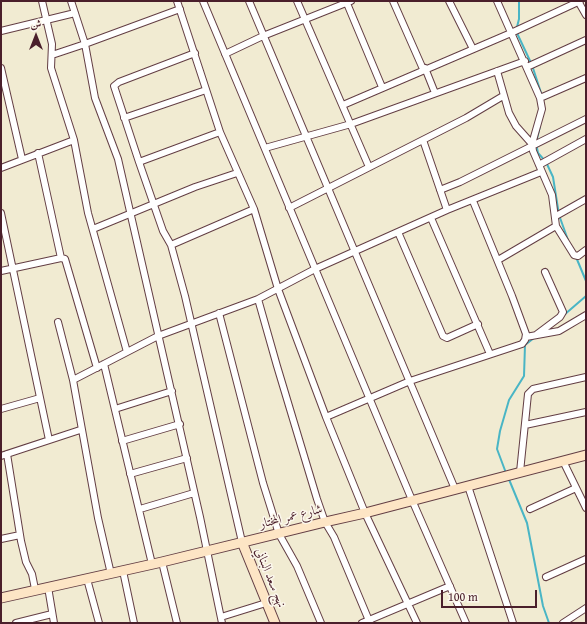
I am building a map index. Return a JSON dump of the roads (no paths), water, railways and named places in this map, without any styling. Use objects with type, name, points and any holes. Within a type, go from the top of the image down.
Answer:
[{"type":"street","points":[[42,1],[52,44],[51,68],[74,140],[85,197],[127,352]]},
{"type":"street","points":[[71,1],[85,44],[95,98],[118,159],[158,336],[180,424],[221,620],[266,603]]},
{"type":"street","points":[[177,1],[220,132],[254,209],[278,289],[326,417],[365,514],[409,603],[417,623]]},
{"type":"street","points":[[203,1],[412,500],[466,623]]},
{"type":"street","points":[[249,1],[455,489]]},
{"type":"street","points":[[297,1],[343,105],[368,167]]},
{"type":"street","points":[[393,1],[435,93]]},
{"type":"street","points":[[449,1],[473,49]]},
{"type":"street","points":[[497,1],[540,98],[542,109],[532,145]]},
{"type":"street","points":[[343,105],[511,33],[579,1],[586,15]]},
{"type":"street","points":[[225,54],[263,36],[348,2],[382,87]]},
{"type":"street","points":[[52,55],[180,9]]},
{"type":"street","points":[[1,32],[75,13]]},
{"type":"street","points":[[265,148],[350,124],[435,93],[526,64],[586,40]]},
{"type":"street","points":[[194,53],[119,82],[114,86],[163,231],[171,245],[191,323],[242,542]]},
{"type":"street","points":[[1,68],[22,159]]},
{"type":"street","points":[[497,72],[509,113],[516,126],[532,145],[552,195],[556,216],[556,226],[574,255],[578,256],[586,250]]},
{"type":"street","points":[[540,98],[586,78]]},
{"type":"street","points":[[124,118],[206,90]]},
{"type":"street","points":[[289,208],[466,118],[503,96]]},
{"type":"street","points":[[440,190],[460,182],[586,119]]},
{"type":"street","points":[[139,162],[220,132]]},
{"type":"street","points":[[73,380],[158,336],[258,299],[315,269],[356,252],[447,210],[473,201],[540,168],[586,139]]},
{"type":"street","points":[[1,168],[74,140]]},
{"type":"street","points":[[423,140],[447,210]]},
{"type":"street","points":[[38,153],[61,258],[67,262],[97,368]]},
{"type":"street","points":[[93,229],[154,203],[237,173]]},
{"type":"street","points":[[556,216],[586,199]]},
{"type":"street","points":[[473,201],[498,260],[526,338]]},
{"type":"street","points":[[171,245],[254,209]]},
{"type":"street","points":[[1,213],[3,232],[49,440]]},
{"type":"street","points":[[431,218],[490,354]]},
{"type":"street","points":[[498,260],[556,226]]},
{"type":"street","points":[[398,232],[443,336],[447,338],[478,324]]},
{"type":"street","points":[[1,271],[61,258]]},
{"type":"street","points":[[536,335],[560,317],[564,312],[545,272]]},
{"type":"street","points":[[258,299],[325,522],[334,537],[370,622]]},
{"type":"street","points":[[219,313],[263,483],[279,534],[297,566],[321,623]]},
{"type":"street","points":[[326,417],[410,381],[522,344],[526,338],[536,335],[560,332],[586,315]]},
{"type":"street","points":[[58,322],[73,380],[80,430],[110,574]]},
{"type":"street","points":[[104,364],[130,474],[140,508],[152,564]]},
{"type":"street","points":[[520,472],[525,425],[526,396],[530,391],[586,377]]},
{"type":"street","points":[[115,409],[172,392]]},
{"type":"street","points":[[1,408],[40,398]]},
{"type":"street","points":[[525,425],[586,412]]},
{"type":"street","points":[[122,441],[180,424]]},
{"type":"street","points":[[35,590],[20,535],[4,455],[80,430]]},
{"type":"street","name":"شارع عمر المختار","points":[[1,598],[207,552],[325,522],[365,514],[412,500],[586,456]]},
{"type":"street","points":[[130,474],[187,458]]},
{"type":"street","points":[[563,461],[586,508]]},
{"type":"street","points":[[468,486],[513,623]]},
{"type":"street","points":[[530,509],[576,488]]},
{"type":"street","points":[[140,508],[194,493]]},
{"type":"street","points":[[1,539],[20,535]]},
{"type":"street","name":"نهج سعد البناني","points":[[242,542],[275,623]]},
{"type":"street","points":[[546,577],[586,559]]},
{"type":"street","points":[[162,562],[177,623]]},
{"type":"street","points":[[123,571],[134,623]]},
{"type":"street","points":[[87,579],[99,623]]},
{"type":"street","points":[[362,623],[370,622],[409,603],[450,586]]},
{"type":"street","points":[[48,587],[54,623]]},
{"type":"street","points":[[563,623],[586,608]]},
{"type":"street","points":[[16,623],[52,614]]},
{"type":"waterway","points":[[519,1],[519,19],[516,31],[532,65],[542,96]]},
{"type":"waterway","points":[[540,126],[536,143],[538,153],[546,162],[553,177],[559,215],[568,240]]},
{"type":"waterway","points":[[576,257],[586,281]]},
{"type":"waterway","points":[[564,315],[586,296]]},
{"type":"waterway","points":[[506,473],[497,449],[500,431],[509,400],[524,376],[525,345],[534,338]]},
{"type":"waterway","points":[[508,477],[527,523],[543,606],[549,623]]}]
